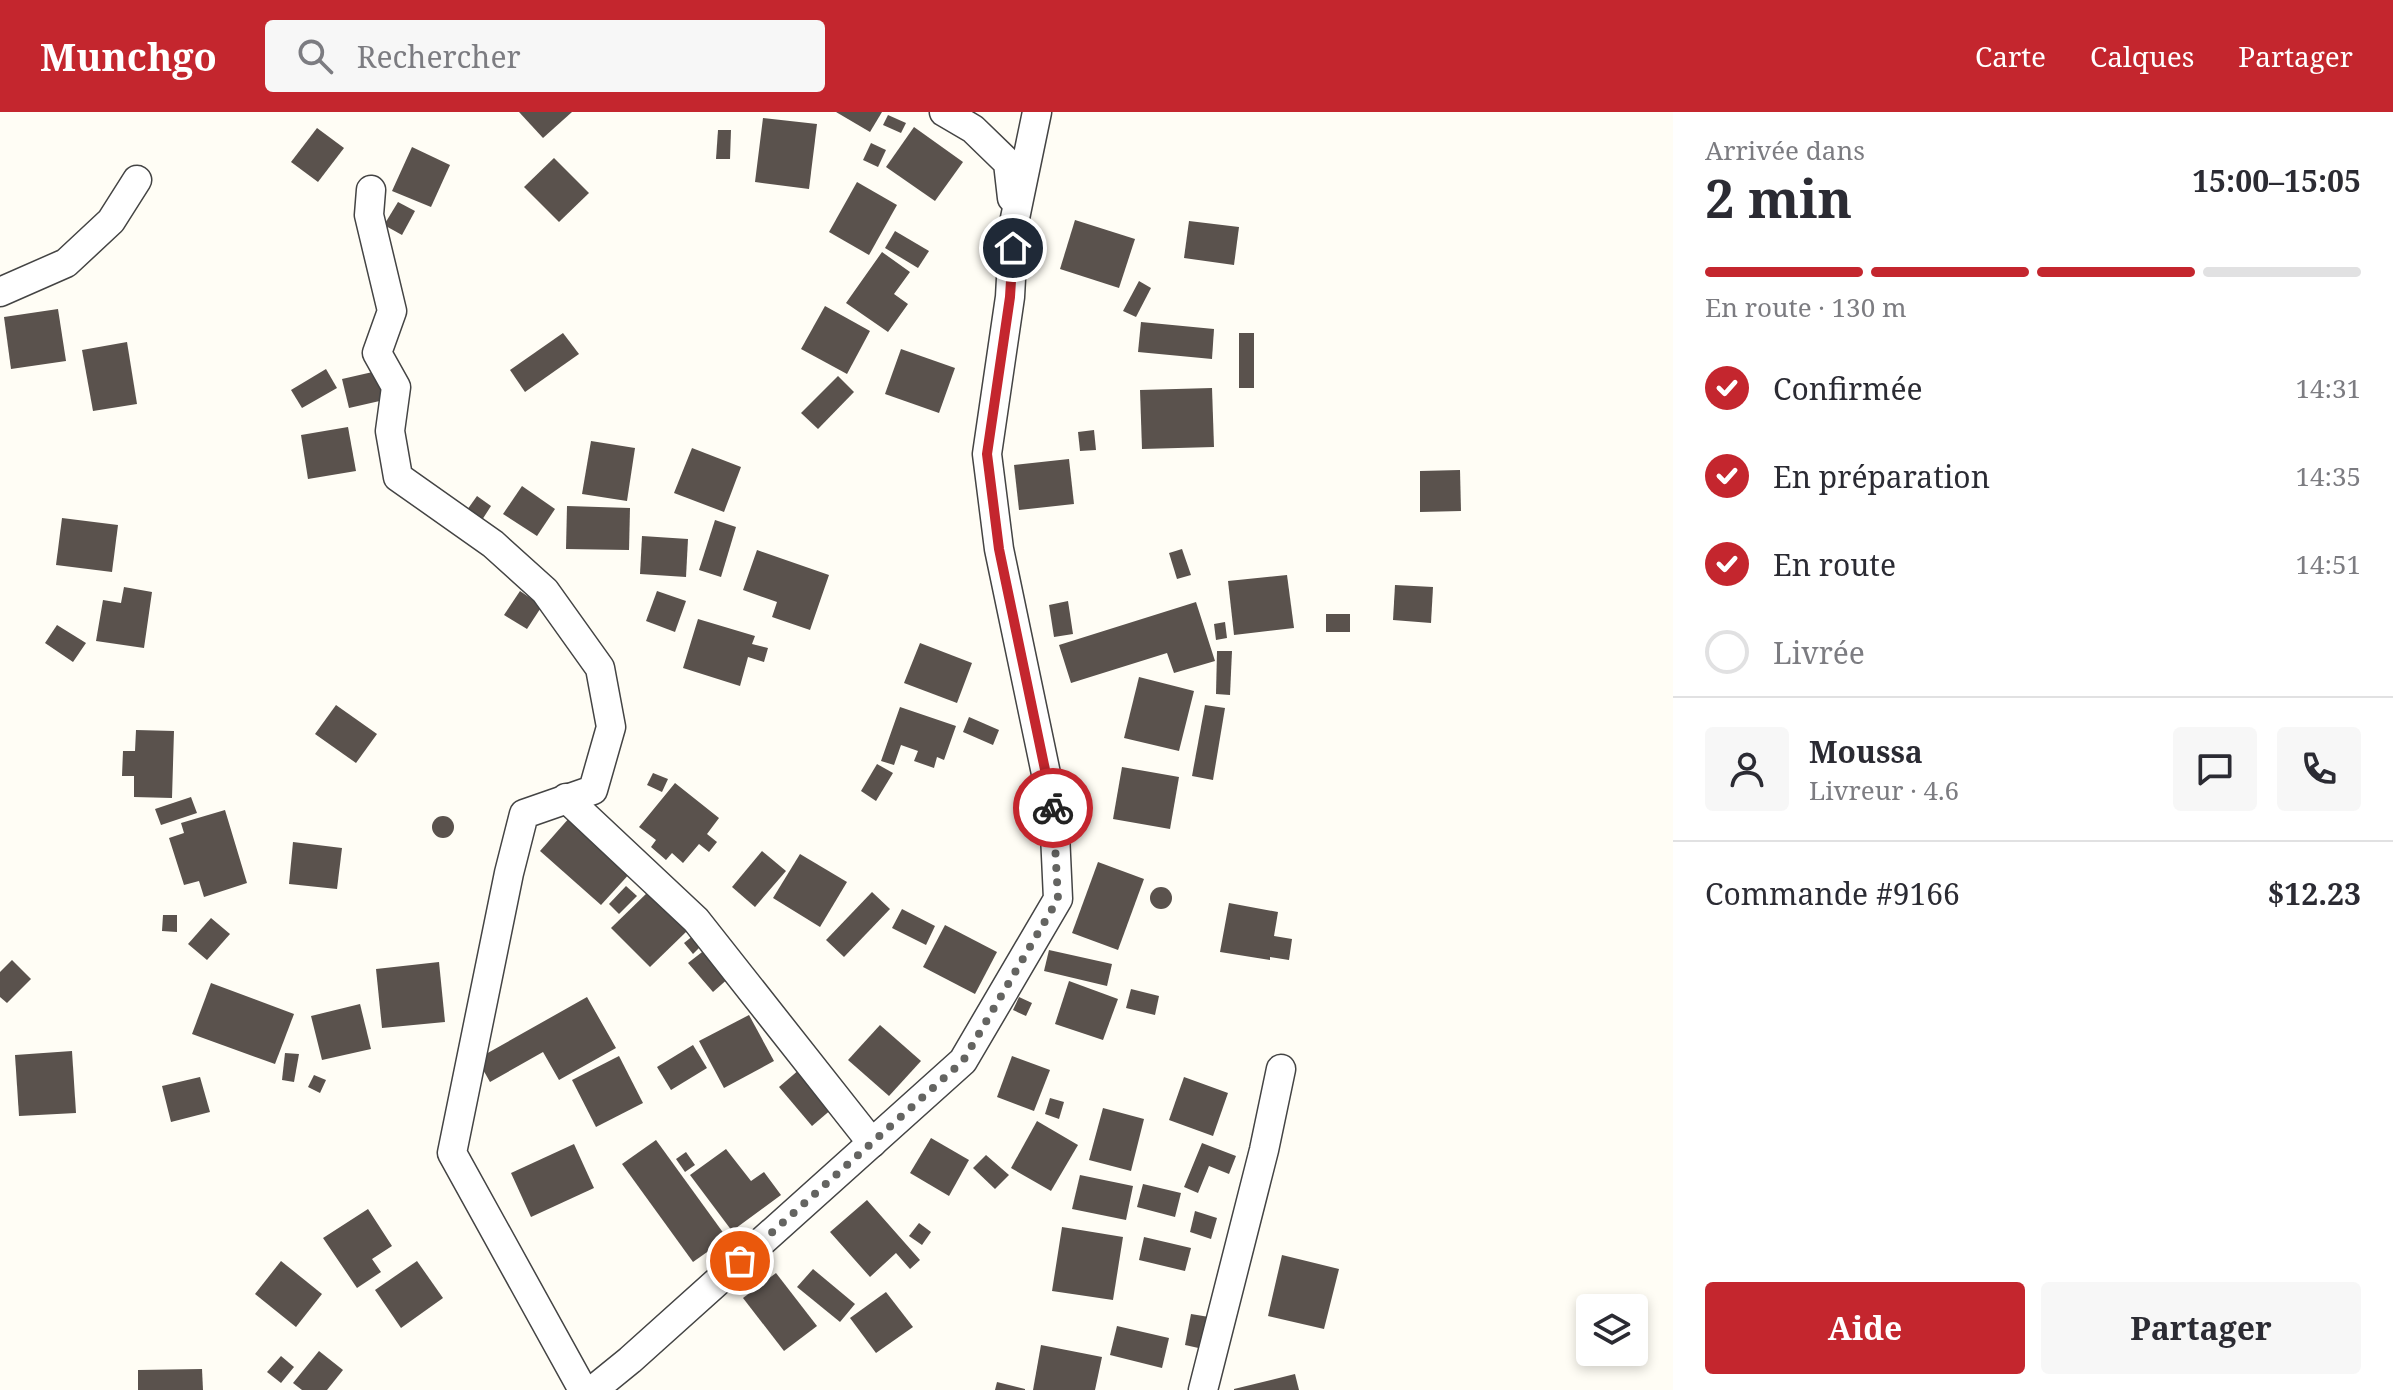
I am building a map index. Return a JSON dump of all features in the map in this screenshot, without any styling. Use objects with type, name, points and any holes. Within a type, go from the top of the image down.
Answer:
[{"type":"street","points":[[944,112],[973,129],[1008,163],[1014,223]]},
{"type":"street","points":[[593,1390],[963,1061],[1058,899],[1054,812],[999,549],[987,454],[1010,297],[1014,223],[1037,112]]},
{"type":"street","points":[[0,292],[66,263],[111,221],[137,180]]},
{"type":"street","points":[[371,190],[369,215],[392,311],[377,353],[396,387],[390,431],[398,477],[493,544],[545,591],[600,668],[611,727],[593,790],[524,814],[509,873],[452,1153],[583,1390]]},
{"type":"street","points":[[566,798],[696,920],[872,1143]]},
{"type":"street","points":[[1203,1390],[1264,1150],[1281,1069]]},
{"type":"building","points":[[519,112],[572,112],[543,138]]},
{"type":"building","points":[[836,112],[882,112],[870,132]]},
{"type":"building","points":[[888,115],[906,123],[901,133],[883,125]]},
{"type":"building","points":[[763,118],[817,124],[809,189],[755,182]]},
{"type":"building","points":[[914,127],[963,162],[935,201],[886,167]]},
{"type":"building","points":[[317,128],[344,148],[318,182],[291,162]]},
{"type":"building","points":[[718,130],[731,130],[730,159],[716,159]]},
{"type":"building","points":[[871,143],[886,150],[878,167],[863,160]]},
{"type":"building","points":[[412,147],[450,165],[431,207],[392,191]]},
{"type":"building","points":[[554,158],[589,193],[559,222],[524,187]]},
{"type":"building","points":[[857,182],[897,205],[869,255],[829,232]]},
{"type":"building","points":[[398,202],[415,211],[402,235],[384,225]]},
{"type":"building","points":[[1075,220],[1135,239],[1119,288],[1060,269]]},
{"type":"building","points":[[1189,221],[1239,227],[1234,265],[1184,258]]},
{"type":"building","points":[[895,231],[929,251],[918,268],[885,248]]},
{"type":"building","points":[[882,252],[910,272],[894,294],[908,304],[888,332],[846,303]]},
{"type":"building","points":[[1139,281],[1151,288],[1136,317],[1123,311]]},
{"type":"building","points":[[825,306],[870,331],[847,374],[801,349]]},
{"type":"building","points":[[58,309],[66,361],[11,369],[4,317]]},
{"type":"building","points":[[1141,322],[1214,329],[1212,359],[1138,352]]},
{"type":"building","points":[[563,333],[579,354],[525,392],[510,370]]},
{"type":"building","points":[[1239,333],[1254,333],[1254,388],[1239,388]]},
{"type":"building","points":[[127,342],[137,404],[93,411],[82,350]]},
{"type":"building","points":[[901,349],[955,368],[939,413],[885,394]]},
{"type":"building","points":[[326,369],[337,388],[302,408],[291,390]]},
{"type":"building","points":[[377,371],[384,400],[349,408],[342,379]]},
{"type":"building","points":[[838,376],[854,392],[818,429],[801,413]]},
{"type":"building","points":[[1212,388],[1214,447],[1142,449],[1140,390]]},
{"type":"building","points":[[348,427],[356,471],[308,479],[301,435]]},
{"type":"building","points":[[1094,430],[1096,450],[1080,451],[1078,432]]},
{"type":"building","points":[[591,441],[635,448],[627,501],[582,494]]},
{"type":"building","points":[[692,448],[741,467],[724,512],[674,493]]},
{"type":"building","points":[[1069,459],[1074,504],[1019,510],[1014,465]]},
{"type":"building","points":[[1460,470],[1461,511],[1420,512],[1420,471]]},
{"type":"building","points":[[522,486],[555,509],[537,536],[503,514]]},
{"type":"building","points":[[477,496],[491,506],[482,520],[467,510]]},
{"type":"building","points":[[567,506],[630,508],[629,550],[566,549]]},
{"type":"building","points":[[62,518],[118,525],[112,572],[56,565]]},
{"type":"building","points":[[715,520],[736,527],[721,577],[699,570]]},
{"type":"building","points":[[642,536],[688,539],[686,577],[640,574]]},
{"type":"building","points":[[1182,549],[1191,575],[1177,579],[1169,553]]},
{"type":"building","points":[[757,550],[829,575],[810,630],[772,617],[777,602],[743,590]]},
{"type":"building","points":[[1287,575],[1294,628],[1234,635],[1228,581]]},
{"type":"building","points":[[1395,585],[1433,587],[1431,623],[1393,620]]},
{"type":"building","points":[[124,587],[152,592],[144,648],[96,641],[103,600],[121,603]]},
{"type":"building","points":[[520,591],[542,606],[527,629],[504,615]]},
{"type":"building","points":[[657,591],[686,601],[675,632],[646,621]]},
{"type":"building","points":[[1068,601],[1073,634],[1054,637],[1049,605]]},
{"type":"building","points":[[1196,602],[1215,661],[1174,673],[1167,653],[1071,683],[1059,645]]},
{"type":"building","points":[[1326,614],[1350,614],[1350,632],[1326,632]]},
{"type":"building","points":[[698,619],[755,636],[752,644],[768,648],[764,662],[748,657],[740,686],[683,668]]},
{"type":"building","points":[[1225,622],[1227,638],[1216,640],[1214,624]]},
{"type":"building","points":[[57,625],[86,643],[73,662],[45,643]]},
{"type":"building","points":[[920,643],[972,663],[957,703],[904,683]]},
{"type":"building","points":[[1217,651],[1232,651],[1230,695],[1216,694]]},
{"type":"building","points":[[1139,677],[1194,691],[1179,751],[1124,738]]},
{"type":"building","points":[[336,705],[377,734],[356,763],[315,734]]},
{"type":"building","points":[[1205,705],[1225,708],[1213,780],[1192,776]]},
{"type":"building","points":[[900,707],[956,726],[944,760],[937,757],[934,768],[914,761],[918,751],[901,745],[894,765],[881,761]]},
{"type":"building","points":[[969,717],[999,730],[993,745],[963,732]]},
{"type":"building","points":[[136,730],[174,731],[172,798],[134,797],[134,776],[122,776],[123,751],[135,751]]},
{"type":"building","points":[[877,764],[893,773],[876,801],[861,791]]},
{"type":"building","points":[[1122,767],[1179,777],[1170,829],[1113,819]]},
{"type":"building","points":[[653,773],[668,779],[662,792],[647,785]]},
{"type":"building","points":[[675,783],[719,818],[707,834],[717,842],[709,852],[699,844],[683,863],[672,853],[666,860],[651,847],[656,840],[639,827]]},
{"type":"building","points":[[191,797],[197,813],[161,825],[155,809]]},
{"type":"building","points":[[225,810],[247,883],[204,897],[199,881],[184,885],[169,838],[184,833],[181,823]]},
{"type":"building","points":[[443,816],[451,819],[454,827],[451,835],[443,838],[435,835],[432,827],[435,819]]},
{"type":"building","points":[[570,817],[632,871],[601,905],[540,851]]},
{"type":"building","points":[[293,842],[342,848],[337,889],[289,884]]},
{"type":"building","points":[[762,851],[786,871],[755,907],[732,887]]},
{"type":"building","points":[[800,854],[847,882],[820,927],[773,898]]},
{"type":"building","points":[[1098,862],[1144,879],[1118,950],[1072,933]]},
{"type":"building","points":[[626,886],[637,896],[619,914],[609,904]]},
{"type":"building","points":[[1161,887],[1169,890],[1172,898],[1169,906],[1161,909],[1153,906],[1150,898],[1153,890]]},
{"type":"building","points":[[649,891],[687,931],[650,967],[611,928]]},
{"type":"building","points":[[872,892],[890,909],[844,957],[826,940]]},
{"type":"building","points":[[1229,903],[1278,912],[1274,936],[1292,939],[1289,960],[1220,952]]},
{"type":"building","points":[[902,909],[935,926],[926,945],[892,928]]},
{"type":"building","points":[[163,915],[177,915],[177,932],[162,931]]},
{"type":"building","points":[[211,918],[230,934],[207,960],[188,944]]},
{"type":"building","points":[[945,925],[997,952],[975,994],[923,967]]},
{"type":"building","points":[[694,935],[703,944],[693,954],[684,943]]},
{"type":"building","points":[[706,949],[730,977],[713,992],[688,963]]},
{"type":"building","points":[[1049,950],[1112,964],[1107,986],[1044,971]]},
{"type":"building","points":[[12,960],[31,979],[7,1003],[0,997],[0,972]]},
{"type":"building","points":[[439,962],[445,1022],[382,1028],[376,969]]},
{"type":"building","points":[[1069,981],[1118,999],[1103,1040],[1055,1024]]},
{"type":"building","points":[[211,983],[294,1014],[275,1064],[192,1034]]},
{"type":"building","points":[[1131,989],[1159,996],[1155,1015],[1126,1008]]},
{"type":"building","points":[[587,997],[616,1048],[559,1080],[543,1052],[490,1082],[477,1059]]},
{"type":"building","points":[[1019,997],[1032,1003],[1026,1016],[1013,1010]]},
{"type":"building","points":[[360,1004],[371,1049],[322,1060],[311,1016]]},
{"type":"building","points":[[749,1015],[774,1061],[724,1088],[699,1041]]},
{"type":"building","points":[[880,1025],[921,1061],[889,1096],[848,1060]]},
{"type":"building","points":[[693,1045],[707,1068],[671,1090],[657,1067]]},
{"type":"building","points":[[72,1051],[76,1113],[19,1116],[15,1055]]},
{"type":"building","points":[[285,1053],[299,1054],[294,1082],[282,1080]]},
{"type":"building","points":[[619,1056],[643,1103],[596,1127],[572,1080]]},
{"type":"building","points":[[1012,1056],[1050,1070],[1034,1111],[997,1097]]},
{"type":"building","points":[[800,1069],[833,1108],[812,1126],[779,1087]]},
{"type":"building","points":[[314,1075],[326,1080],[320,1093],[308,1087]]},
{"type":"building","points":[[200,1077],[210,1112],[171,1122],[162,1086]]},
{"type":"building","points":[[1184,1077],[1228,1093],[1213,1136],[1169,1120]]},
{"type":"building","points":[[1050,1098],[1064,1102],[1059,1119],[1045,1114]]},
{"type":"building","points":[[1103,1108],[1144,1119],[1131,1171],[1089,1160]]},
{"type":"building","points":[[1037,1121],[1078,1145],[1051,1191],[1011,1168]]},
{"type":"building","points":[[931,1138],[969,1160],[949,1196],[910,1173]]},
{"type":"building","points":[[656,1140],[727,1238],[693,1262],[622,1164]]},
{"type":"building","points":[[1202,1143],[1236,1156],[1229,1174],[1209,1166],[1198,1193],[1184,1187]]},
{"type":"building","points":[[574,1144],[594,1188],[531,1217],[511,1173]]},
{"type":"building","points":[[726,1149],[751,1181],[764,1172],[781,1195],[732,1231],[690,1175]]},
{"type":"building","points":[[686,1152],[695,1165],[685,1172],[676,1159]]},
{"type":"building","points":[[986,1155],[1009,1175],[995,1189],[973,1168]]},
{"type":"building","points":[[1080,1175],[1133,1186],[1126,1220],[1072,1209]]},
{"type":"building","points":[[1143,1184],[1181,1193],[1175,1217],[1137,1207]]},
{"type":"building","points":[[867,1200],[920,1260],[910,1269],[896,1253],[870,1277],[830,1232]]},
{"type":"building","points":[[368,1209],[392,1246],[372,1259],[381,1272],[357,1288],[323,1238]]},
{"type":"building","points":[[1195,1211],[1217,1218],[1211,1239],[1190,1232]]},
{"type":"building","points":[[919,1223],[931,1232],[922,1245],[909,1236]]},
{"type":"building","points":[[1062,1227],[1123,1237],[1113,1300],[1052,1291]]},
{"type":"building","points":[[1144,1237],[1191,1248],[1185,1271],[1139,1260]]},
{"type":"building","points":[[1282,1255],[1339,1269],[1324,1329],[1268,1316]]},
{"type":"building","points":[[281,1261],[322,1294],[296,1327],[255,1294]]},
{"type":"building","points":[[417,1261],[443,1298],[401,1328],[375,1290]]},
{"type":"building","points":[[813,1269],[855,1304],[840,1322],[797,1287]]},
{"type":"building","points":[[776,1273],[817,1326],[784,1351],[743,1298]]},
{"type":"building","points":[[886,1292],[913,1327],[876,1353],[850,1318]]},
{"type":"building","points":[[1191,1314],[1209,1317],[1203,1349],[1185,1345]]},
{"type":"building","points":[[1117,1326],[1169,1338],[1162,1368],[1110,1355]]},
{"type":"building","points":[[1041,1345],[1102,1357],[1095,1390],[1033,1390]]},
{"type":"building","points":[[319,1351],[343,1370],[327,1390],[302,1390],[293,1383]]},
{"type":"building","points":[[281,1356],[294,1367],[281,1383],[267,1372]]},
{"type":"building","points":[[202,1369],[203,1390],[138,1390],[138,1370]]},
{"type":"building","points":[[1295,1374],[1299,1390],[1234,1390],[1234,1389]]},
{"type":"building","points":[[997,1382],[1025,1389],[1025,1390],[995,1390]]},
{"type":"way so far","points":[[740,1261],[963,1061],[1058,899],[1053,808]]},
{"type":"route","points":[[1013,248],[1010,297],[987,454],[999,549],[1053,808]]}]
